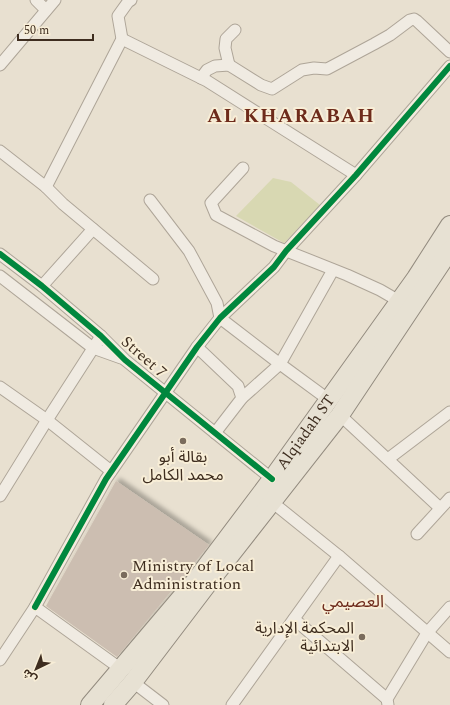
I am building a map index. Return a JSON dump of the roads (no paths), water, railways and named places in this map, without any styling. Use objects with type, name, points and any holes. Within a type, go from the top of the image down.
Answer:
[{"type":"main road","name":"Alqiadah ST","points":[[113,705],[127,676],[329,400],[416,278],[450,225]]},
{"type":"main road","name":"Alqiadah ST","points":[[90,705],[127,676],[206,586],[340,415],[450,250]]},
{"type":"street","points":[[36,0],[46,10]]},
{"type":"street","points":[[0,65],[55,0]]},
{"type":"street","points":[[46,186],[122,39],[118,16],[131,0]]},
{"type":"street","points":[[201,78],[207,70],[215,66],[229,65],[272,89],[302,70],[314,68],[327,69],[390,35],[410,20],[414,19],[428,30],[450,52]]},
{"type":"street","points":[[229,65],[226,39],[235,30]]},
{"type":"street","points":[[122,39],[201,78],[356,175]]},
{"type":"street","points":[[0,660],[35,607],[112,471],[197,347],[220,318],[274,267],[286,251],[356,175],[450,66]]},
{"type":"street","points":[[0,151],[46,186],[63,204],[153,279]]},
{"type":"street","points":[[243,168],[211,203],[216,215],[286,251],[380,290],[399,301]]},
{"type":"street","points":[[150,200],[189,251],[218,303],[220,318],[329,400]]},
{"type":"street","points":[[42,286],[93,229]]},
{"type":"street","name":"Street 7","points":[[2,258],[42,286],[101,336],[125,360],[272,479]]},
{"type":"street","points":[[215,433],[242,398],[280,364],[334,270]]},
{"type":"street","name":"Street 7","points":[[0,276],[94,348],[125,360]]},
{"type":"street","points":[[0,496],[46,420],[101,336]]},
{"type":"street","points":[[197,347],[238,386],[242,398]]},
{"type":"street","points":[[0,387],[112,471]]},
{"type":"street","points":[[388,459],[450,412]]},
{"type":"street","points":[[340,415],[440,508]]},
{"type":"street","points":[[417,534],[450,498]]},
{"type":"street","points":[[272,502],[339,556],[450,652]]},
{"type":"street","points":[[232,705],[339,556]]},
{"type":"street","points":[[35,607],[163,705]]},
{"type":"street","points":[[294,619],[387,702],[427,633],[450,607]]},
{"type":"place","name":"بقالة أبو محمد الكامل","points":[[183,441]]},
{"type":"place","name":"Ministry of Local Administration","points":[[124,575]]},
{"type":"place","name":"المحكمة الإدارية الابتدائية","points":[[362,637]]},
{"type":"district","name":"AL KHARABAH","points":[[291,116]]},
{"type":"district","name":"العصيمي","points":[[353,602]]}]
